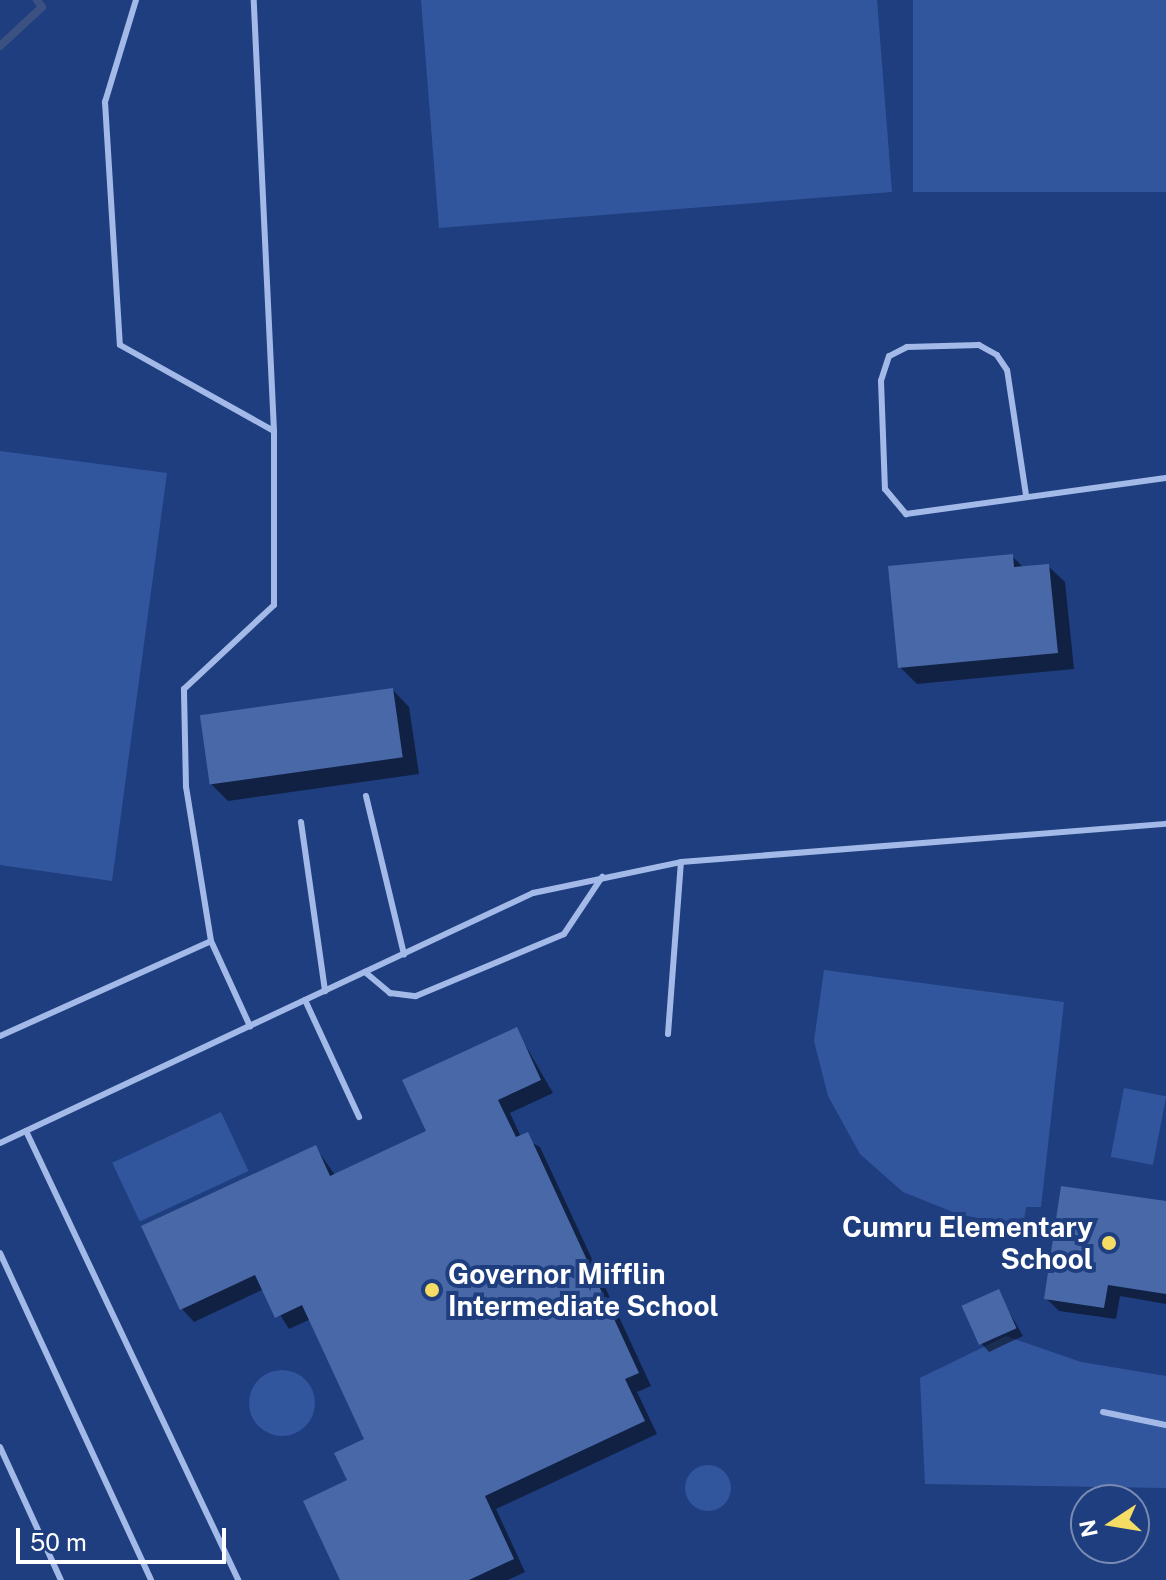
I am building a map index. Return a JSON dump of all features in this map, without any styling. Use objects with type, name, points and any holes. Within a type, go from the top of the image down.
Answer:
[{"type":"lane","points":[[136,0],[105,102],[120,345],[274,431]]},
{"type":"lane","points":[[250,1026],[211,941],[186,787],[184,689],[274,605],[274,431],[254,0]]},
{"type":"lane","points":[[1026,495],[1007,370],[997,355],[979,345],[907,347],[889,356],[881,381],[885,489],[894,505],[906,514],[1166,478]]},
{"type":"lane","points":[[366,796],[404,954]]},
{"type":"lane","points":[[301,822],[325,991]]},
{"type":"lane","points":[[0,1143],[533,893],[681,862],[1166,824]]},
{"type":"lane","points":[[668,1034],[681,862]]},
{"type":"lane","points":[[365,972],[390,993],[416,996],[564,934],[602,877]]},
{"type":"lane","points":[[0,1036],[211,941]]},
{"type":"lane","points":[[305,1000],[359,1117]]},
{"type":"lane","points":[[26,1131],[238,1580]]},
{"type":"lane","points":[[0,1253],[151,1580]]},
{"type":"lane","points":[[1103,1412],[1166,1425]]},
{"type":"lane","points":[[0,1447],[61,1580]]},
{"type":"shaded area","points":[[421,0],[877,0],[892,192],[439,228]]},
{"type":"shaded area","points":[[913,0],[1166,0],[1166,192],[913,192]]},
{"type":"shaded area","points":[[0,451],[167,473],[112,881],[0,865]]},
{"type":"shaded area","points":[[824,970],[1064,1002],[1041,1207],[1026,1207],[1023,1227],[958,1214],[903,1192],[860,1154],[828,1096],[814,1041]]},
{"type":"shaded area","points":[[1124,1088],[1166,1096],[1153,1165],[1111,1157]]},
{"type":"shaded area","points":[[221,1112],[248,1171],[140,1222],[112,1163]]},
{"type":"shaded area","points":[[1006,1336],[1081,1362],[1166,1376],[1166,1488],[1150,1488],[1150,1484],[1070,1484],[1070,1486],[925,1484],[920,1378]]},
{"type":"shaded area","points":[[282,1370],[295,1373],[305,1380],[312,1390],[315,1403],[312,1416],[305,1426],[295,1433],[282,1436],[269,1433],[259,1426],[252,1416],[249,1403],[252,1390],[259,1380],[269,1373]]},
{"type":"shaded area","points":[[708,1465],[724,1472],[731,1488],[724,1504],[708,1511],[692,1504],[685,1488],[692,1472]]},
{"type":"building","points":[[1013,554],[1014,567],[1049,564],[1058,653],[898,668],[888,566]]},
{"type":"building","points":[[393,688],[403,757],[210,784],[200,715]]},
{"type":"building","name":"Governor Mifflin Intermediate School","points":[[517,1027],[541,1080],[498,1100],[516,1137],[528,1132],[639,1373],[625,1379],[645,1421],[485,1496],[514,1559],[469,1580],[340,1580],[303,1501],[347,1480],[334,1453],[364,1439],[302,1305],[275,1318],[255,1275],[180,1310],[141,1226],[316,1145],[330,1176],[426,1131],[402,1080]]},
{"type":"building","name":"Cumru Elementary School","points":[[1061,1186],[1166,1201],[1166,1294],[1108,1285],[1104,1308],[1044,1299]]},
{"type":"building","points":[[999,1289],[1016,1328],[979,1345],[962,1306]]},
{"type":"waterway","points":[[0,46],[42,7],[37,0]]},
{"type":"place","name":"Cumru Elementary School","points":[[1109,1243]]},
{"type":"place","name":"Governor Mifflin Intermediate School","points":[[432,1290]]}]
